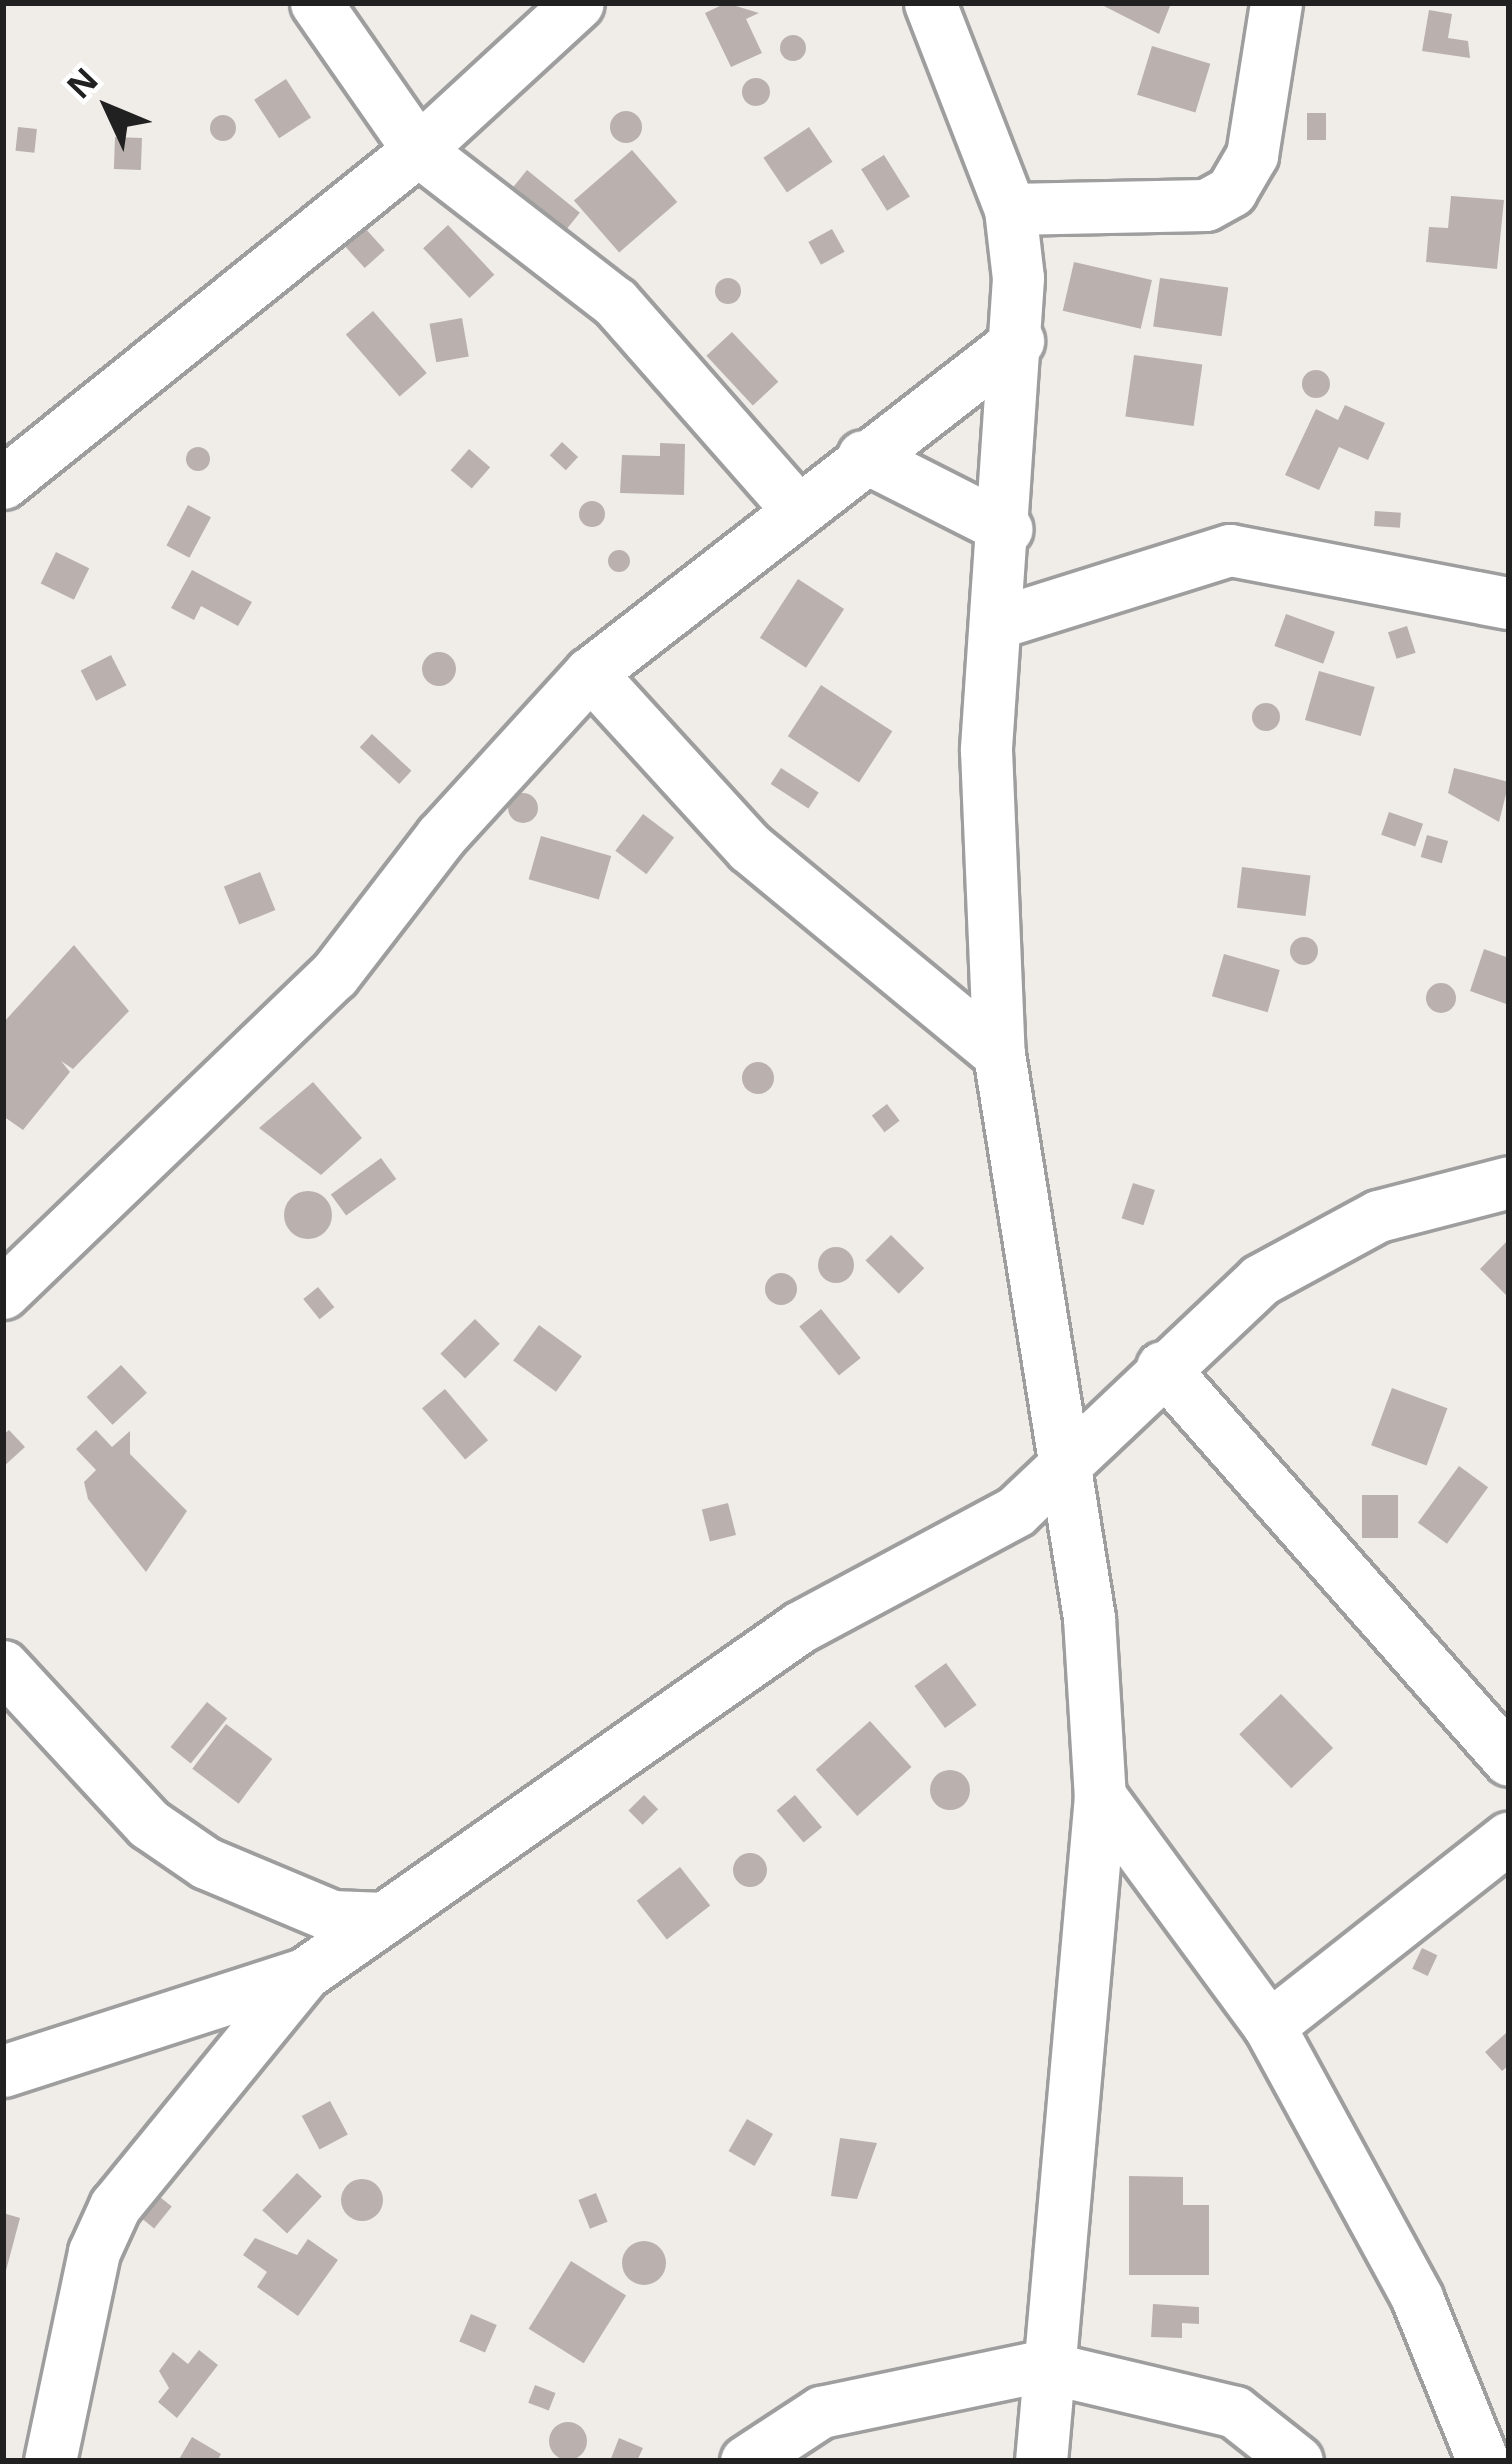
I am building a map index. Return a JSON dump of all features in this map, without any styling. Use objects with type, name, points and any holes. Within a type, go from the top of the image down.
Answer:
[{"type":"street","points":[[316,3],[418,150],[614,302],[794,506]]},
{"type":"street","points":[[3,483],[418,150],[578,3]]},
{"type":"street","points":[[930,3],[1010,208],[1018,340],[1000,622],[986,750],[999,1054],[1067,1472],[1100,1796],[1042,2366],[1041,2461]]},
{"type":"street","points":[[1010,208],[1206,206],[1231,191],[1252,155],[1276,3]]},
{"type":"street","points":[[3,1293],[334,975],[441,836],[590,673],[709,589],[794,506],[1018,340]]},
{"type":"street","points":[[863,456],[1007,529]]},
{"type":"street","points":[[1000,622],[1230,550],[1509,603]]},
{"type":"street","points":[[590,673],[750,848],[999,1054]]},
{"type":"street","points":[[50,2461],[94,2252],[115,2206],[304,1974],[800,1628],[954,1549],[1067,1472],[1162,1367],[1260,1280],[1378,1216],[1509,1182]]},
{"type":"street","points":[[1162,1367],[1509,1760]]},
{"type":"street","points":[[3,1666],[148,1824],[206,1863],[332,1916],[384,1918]]},
{"type":"street","points":[[1100,1796],[1269,2026],[1417,2298],[1483,2461]]},
{"type":"street","points":[[1269,2026],[1509,1837]]},
{"type":"street","points":[[3,2071],[304,1974]]},
{"type":"street","points":[[746,2461],[821,2412],[1042,2366],[1235,2412],[1297,2461]]},
{"type":"street","points":[[1498,2461],[1509,2412]]},
{"type":"building","points":[[726,3],[759,13],[746,19],[762,53],[731,67],[705,13]]},
{"type":"building","points":[[1098,3],[1163,3],[1170,6],[1159,34]]},
{"type":"building","points":[[1429,10],[1452,14],[1448,38],[1468,41],[1470,58],[1422,51]]},
{"type":"building","points":[[793,35],[806,48],[793,61],[780,48]]},
{"type":"building","points":[[1152,46],[1210,64],[1195,113],[1137,95]]},
{"type":"building","points":[[756,78],[766,82],[770,92],[766,102],[756,106],[746,102],[742,92],[746,82]]},
{"type":"building","points":[[286,79],[311,118],[279,138],[254,100]]},
{"type":"building","points":[[626,111],[637,116],[642,127],[637,138],[626,143],[615,138],[610,127],[615,116]]},
{"type":"building","points":[[1307,113],[1326,113],[1326,140],[1307,140]]},
{"type":"building","points":[[223,115],[236,128],[223,141],[210,128]]},
{"type":"building","points":[[18,127],[37,129],[34,153],[15,151]]},
{"type":"building","points":[[809,127],[832,162],[787,193],[763,158]]},
{"type":"building","points":[[115,137],[142,138],[141,170],[114,169]]},
{"type":"building","points":[[632,150],[677,202],[619,253],[574,201]]},
{"type":"building","points":[[884,155],[910,197],[887,211],[861,169]]},
{"type":"building","points":[[527,170],[580,213],[558,240],[505,197]]},
{"type":"building","points":[[1451,196],[1504,200],[1497,269],[1426,262],[1429,227],[1448,228]]},
{"type":"building","points":[[448,225],[494,275],[470,298],[423,248]]},
{"type":"building","points":[[364,227],[385,250],[365,268],[344,245]]},
{"type":"building","points":[[832,229],[845,252],[821,265],[808,242]]},
{"type":"building","points":[[1074,262],[1152,280],[1141,329],[1063,311]]},
{"type":"building","points":[[728,278],[741,291],[728,304],[715,291]]},
{"type":"building","points":[[1160,278],[1228,288],[1222,336],[1153,327]]},
{"type":"building","points":[[373,311],[427,373],[400,397],[346,335]]},
{"type":"building","points":[[462,318],[469,356],[436,362],[430,324]]},
{"type":"building","points":[[732,332],[778,382],[753,406],[706,356]]},
{"type":"building","points":[[1134,355],[1202,365],[1194,426],[1125,416]]},
{"type":"building","points":[[1316,370],[1326,374],[1330,384],[1326,394],[1316,398],[1306,394],[1302,384],[1306,374]]},
{"type":"building","points":[[1345,405],[1385,423],[1368,460],[1339,447],[1319,490],[1285,475],[1316,409],[1338,420]]},
{"type":"building","points":[[562,442],[578,457],[566,470],[550,455]]},
{"type":"building","points":[[660,443],[685,444],[684,495],[620,493],[622,455],[660,456]]},
{"type":"building","points":[[198,447],[210,459],[198,471],[186,459]]},
{"type":"building","points":[[469,449],[490,467],[472,489],[451,470]]},
{"type":"building","points":[[592,501],[605,514],[592,527],[579,514]]},
{"type":"building","points":[[188,505],[211,517],[189,558],[166,546]]},
{"type":"building","points":[[1375,511],[1401,513],[1400,528],[1374,526]]},
{"type":"building","points":[[619,550],[630,561],[619,572],[608,561]]},
{"type":"building","points":[[56,552],[89,568],[74,600],[41,583]]},
{"type":"building","points":[[192,570],[252,602],[238,626],[201,606],[194,620],[171,608]]},
{"type":"building","points":[[798,579],[844,609],[806,668],[760,638]]},
{"type":"building","points":[[1286,614],[1335,632],[1323,664],[1274,646]]},
{"type":"building","points":[[1407,626],[1416,653],[1397,659],[1388,632]]},
{"type":"building","points":[[439,652],[451,657],[456,669],[451,681],[439,686],[427,681],[422,669],[427,657]]},
{"type":"building","points":[[111,655],[126,685],[96,701],[81,670]]},
{"type":"building","points":[[1319,671],[1375,687],[1361,736],[1305,720]]},
{"type":"building","points":[[821,685],[892,731],[859,782],[788,736]]},
{"type":"building","points":[[1266,703],[1276,707],[1280,717],[1276,727],[1266,731],[1256,727],[1252,717],[1256,707]]},
{"type":"building","points":[[372,734],[411,771],[399,784],[360,747]]},
{"type":"building","points":[[781,768],[819,793],[808,808],[771,784]]},
{"type":"building","points":[[1454,768],[1509,782],[1499,822],[1448,793]]},
{"type":"building","points":[[523,793],[538,808],[523,823],[508,808]]},
{"type":"building","points":[[1389,812],[1423,824],[1415,846],[1381,835]]},
{"type":"building","points":[[643,814],[674,837],[646,874],[615,851]]},
{"type":"building","points":[[1427,835],[1448,841],[1442,863],[1421,857]]},
{"type":"building","points":[[541,836],[611,856],[599,899],[529,879]]},
{"type":"building","points":[[1242,867],[1310,875],[1305,916],[1237,908]]},
{"type":"building","points":[[260,872],[275,910],[239,925],[224,887]]},
{"type":"building","points":[[1304,937],[1314,941],[1318,951],[1314,961],[1304,965],[1294,961],[1290,951],[1294,941]]},
{"type":"building","points":[[74,945],[129,1011],[73,1069],[61,1061],[70,1072],[23,1130],[3,1116],[3,1023]]},
{"type":"building","points":[[1484,949],[1509,958],[1509,1005],[1470,991]]},
{"type":"building","points":[[1224,954],[1280,970],[1268,1012],[1212,996]]},
{"type":"building","points":[[1441,983],[1452,987],[1456,998],[1452,1009],[1441,1013],[1430,1009],[1426,998],[1430,987]]},
{"type":"building","points":[[758,1062],[769,1067],[774,1078],[769,1089],[758,1094],[747,1089],[742,1078],[747,1067]]},
{"type":"building","points":[[313,1082],[362,1138],[321,1175],[259,1128]]},
{"type":"building","points":[[887,1104],[900,1121],[884,1132],[872,1115]]},
{"type":"building","points":[[381,1158],[396,1179],[346,1215],[331,1194]]},
{"type":"building","points":[[1133,1183],[1155,1190],[1143,1225],[1122,1218]]},
{"type":"building","points":[[308,1191],[325,1198],[332,1215],[325,1232],[308,1239],[291,1232],[284,1215],[291,1198]]},
{"type":"building","points":[[891,1235],[924,1268],[899,1294],[866,1260]]},
{"type":"building","points":[[1509,1239],[1509,1298],[1480,1269]]},
{"type":"building","points":[[836,1247],[848,1253],[854,1265],[848,1277],[836,1283],[824,1277],[818,1265],[824,1253]]},
{"type":"building","points":[[781,1273],[792,1278],[797,1289],[792,1300],[781,1305],[770,1300],[765,1289],[770,1278]]},
{"type":"building","points":[[318,1287],[334,1307],[320,1319],[303,1299]]},
{"type":"building","points":[[821,1309],[861,1358],[839,1376],[799,1327]]},
{"type":"building","points":[[475,1319],[500,1344],[465,1378],[440,1354]]},
{"type":"building","points":[[539,1325],[582,1356],[556,1392],[513,1361]]},
{"type":"building","points":[[121,1365],[147,1393],[113,1425],[87,1397]]},
{"type":"building","points":[[1392,1388],[1447,1408],[1427,1466],[1371,1445]]},
{"type":"building","points":[[445,1389],[488,1440],[465,1460],[422,1408]]},
{"type":"building","points":[[9,1430],[25,1447],[3,1467],[3,1435]]},
{"type":"building","points":[[96,1430],[112,1447],[130,1431],[130,1454],[187,1511],[146,1572],[88,1499],[84,1482],[96,1470],[76,1449]]},
{"type":"building","points":[[1459,1466],[1488,1487],[1447,1544],[1418,1523]]},
{"type":"building","points":[[1362,1495],[1398,1495],[1398,1538],[1362,1538]]},
{"type":"building","points":[[728,1503],[736,1535],[710,1542],[702,1510]]},
{"type":"building","points":[[946,1663],[977,1705],[945,1728],[914,1686]]},
{"type":"building","points":[[1281,1694],[1333,1748],[1291,1788],[1239,1734]]},
{"type":"building","points":[[207,1702],[227,1718],[191,1763],[170,1747]]},
{"type":"building","points":[[870,1721],[911,1767],[857,1816],[816,1770]]},
{"type":"building","points":[[226,1724],[272,1759],[239,1804],[192,1769]]},
{"type":"building","points":[[950,1770],[964,1776],[970,1790],[964,1804],[950,1810],[936,1804],[930,1790],[936,1776]]},
{"type":"building","points":[[644,1795],[658,1809],[643,1825],[628,1811]]},
{"type":"building","points":[[795,1795],[822,1827],[804,1843],[777,1810]]},
{"type":"building","points":[[750,1853],[762,1858],[767,1870],[762,1882],[750,1887],[738,1882],[733,1870],[738,1858]]},
{"type":"building","points":[[680,1867],[710,1906],[667,1939],[637,1901]]},
{"type":"building","points":[[1422,1948],[1437,1955],[1428,1976],[1412,1969]]},
{"type":"building","points":[[1506,2033],[1509,2065],[1502,2071],[1485,2052]]},
{"type":"building","points":[[330,2101],[348,2135],[320,2150],[302,2116]]},
{"type":"building","points":[[747,2119],[773,2134],[754,2166],[728,2151]]},
{"type":"building","points":[[840,2138],[877,2143],[857,2199],[831,2196]]},
{"type":"building","points":[[297,2173],[322,2196],[287,2233],[262,2210]]},
{"type":"building","points":[[1129,2176],[1183,2177],[1183,2205],[1209,2205],[1209,2275],[1129,2275]]},
{"type":"building","points":[[362,2179],[377,2185],[383,2200],[377,2215],[362,2221],[347,2215],[341,2200],[347,2185]]},
{"type":"building","points":[[150,2189],[172,2207],[154,2228],[132,2211]]},
{"type":"building","points":[[596,2193],[608,2222],[590,2229],[578,2200]]},
{"type":"building","points":[[3,2213],[20,2218],[4,2278],[3,2278]]},
{"type":"building","points":[[255,2238],[297,2255],[308,2239],[338,2260],[298,2316],[257,2287],[267,2272],[243,2255]]},
{"type":"building","points":[[644,2241],[659,2248],[666,2263],[659,2278],[644,2285],[629,2278],[622,2263],[629,2248]]},
{"type":"building","points":[[571,2261],[626,2295],[584,2363],[529,2329]]},
{"type":"building","points":[[1153,2304],[1199,2307],[1199,2324],[1182,2323],[1182,2338],[1151,2337]]},
{"type":"building","points":[[471,2314],[497,2325],[485,2353],[459,2342]]},
{"type":"building","points":[[199,2350],[218,2365],[177,2418],[158,2402],[169,2388],[159,2371],[173,2352],[188,2364]]},
{"type":"building","points":[[535,2385],[556,2393],[549,2411],[528,2403]]},
{"type":"building","points":[[568,2422],[582,2427],[587,2441],[582,2455],[568,2460],[554,2455],[549,2441],[554,2427]]},
{"type":"building","points":[[192,2437],[221,2454],[217,2461],[178,2461]]},
{"type":"building","points":[[619,2438],[643,2448],[637,2461],[610,2461]]}]
